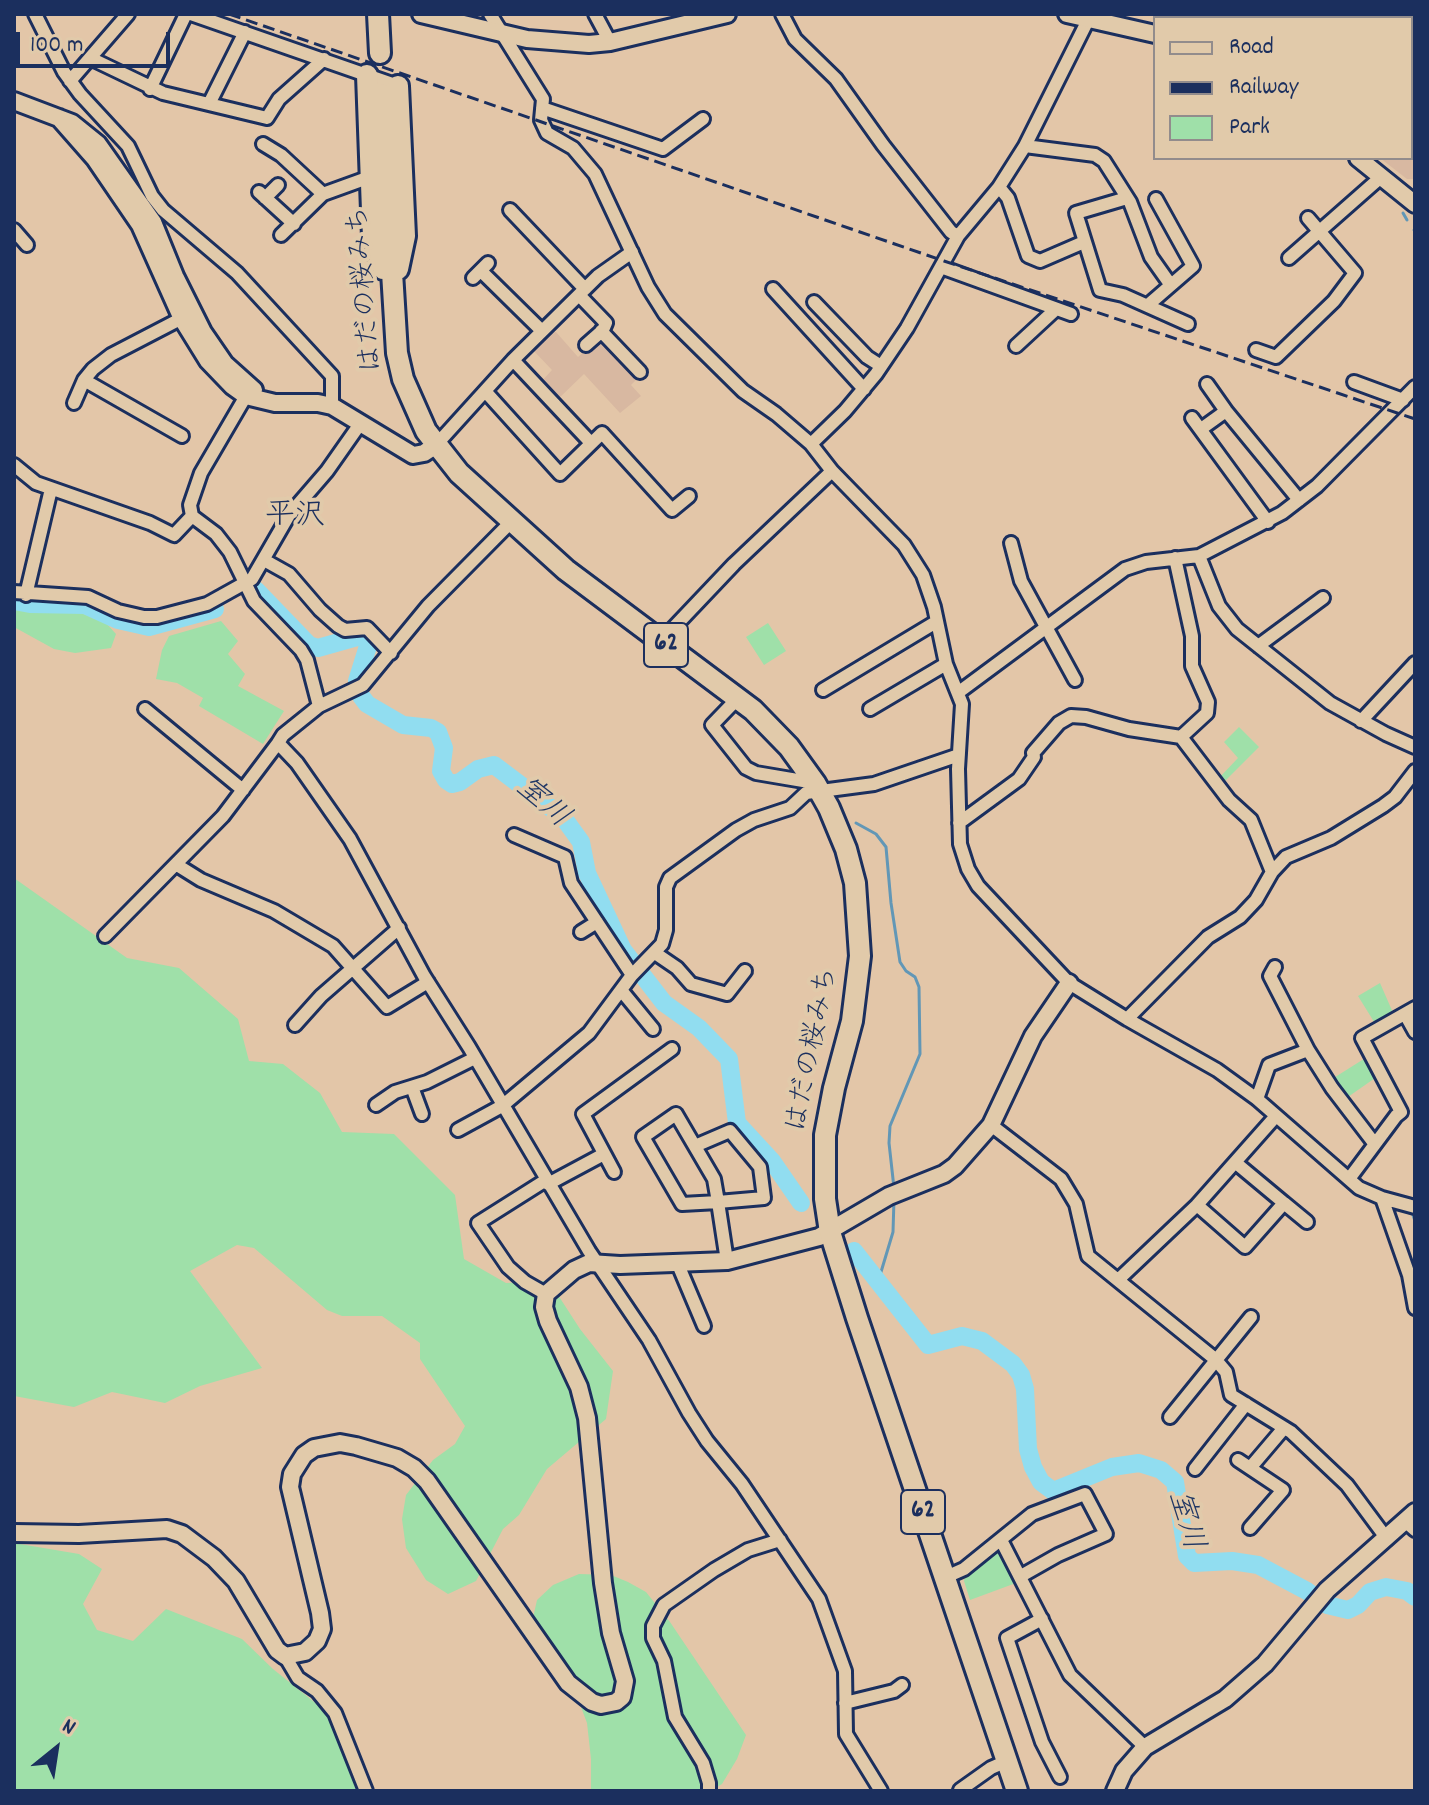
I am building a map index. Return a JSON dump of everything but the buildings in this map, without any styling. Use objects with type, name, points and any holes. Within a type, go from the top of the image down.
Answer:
[{"type":"main road","points":[[378,14],[380,53]]},
{"type":"main road","points":[[367,75],[373,238],[392,292]]},
{"type":"main road","points":[[390,90],[405,236],[392,292]]},
{"type":"main road","name":"はだの桜みち","points":[[392,292],[397,353],[403,379],[414,407],[436,445],[459,473],[566,570],[738,698],[789,747],[817,787],[846,849],[855,883],[860,927],[858,985],[825,1135],[825,1199],[830,1232],[1017,1791]]},
{"type":"street","points":[[35,14],[70,81],[128,146],[141,204]]},
{"type":"street","points":[[70,81],[128,14]]},
{"type":"street","points":[[150,89],[189,14],[367,75],[390,90]]},
{"type":"street","points":[[421,14],[500,34],[561,43],[610,42],[727,14]]},
{"type":"street","points":[[490,14],[543,99],[541,120],[547,133],[573,148],[595,174],[648,287],[665,314],[743,391],[811,444],[910,555],[929,589],[946,664],[959,692],[962,712],[960,844],[968,869],[978,886],[1069,983],[1217,1070],[1257,1099],[1359,1188],[1415,1207]]},
{"type":"street","points":[[595,14],[610,42]]},
{"type":"street","points":[[782,14],[795,39],[836,79],[883,145],[951,232],[958,236]]},
{"type":"street","points":[[1067,14],[1153,33]]},
{"type":"street","points":[[811,444],[864,389],[907,328],[958,236],[999,187],[1025,146],[1090,17]]},
{"type":"street","points":[[209,104],[245,32]]},
{"type":"street","points":[[90,58],[150,89],[267,118],[279,99],[324,59]]},
{"type":"street","points":[[14,101],[72,123],[98,144],[141,204],[163,243],[187,315],[248,392],[298,403],[332,406],[413,455],[424,453],[436,445],[542,331],[598,276],[632,252]]},
{"type":"street","points":[[542,108],[663,149],[703,119]]},
{"type":"street","points":[[263,144],[281,155],[323,194]]},
{"type":"street","points":[[1025,146],[1095,155],[1104,161],[1127,198],[1151,257],[1170,284]]},
{"type":"street","points":[[1360,160],[1415,204]]},
{"type":"street","points":[[281,235],[323,194],[370,177]]},
{"type":"street","points":[[1289,258],[1381,177]]},
{"type":"street","points":[[278,185],[262,195],[294,224]]},
{"type":"street","points":[[999,187],[1008,198],[1028,256],[1040,261],[1084,242]]},
{"type":"street","points":[[1127,198],[1076,213],[1100,290],[1148,305],[1188,324]]},
{"type":"street","points":[[1156,199],[1193,266],[1202,276]]},
{"type":"street","points":[[141,204],[163,210],[237,273],[332,376],[332,406]]},
{"type":"street","points":[[510,210],[548,244],[606,323],[586,345]]},
{"type":"street","points":[[1256,350],[1276,357],[1334,301],[1355,273],[1308,218]]},
{"type":"street","points":[[14,230],[27,245]]},
{"type":"street","points":[[1148,305],[1193,266]]},
{"type":"street","points":[[941,267],[1071,314]]},
{"type":"street","points":[[480,271],[506,302],[542,331]]},
{"type":"street","points":[[773,289],[792,316],[864,389]]},
{"type":"street","points":[[814,302],[832,314],[867,357],[881,366]]},
{"type":"street","points":[[1016,346],[1056,309]]},
{"type":"street","points":[[74,403],[84,380],[93,369],[111,355],[187,315]]},
{"type":"street","points":[[601,331],[638,365]]},
{"type":"street","points":[[513,360],[591,443]]},
{"type":"street","points":[[84,380],[182,436]]},
{"type":"street","points":[[1354,382],[1403,400]]},
{"type":"street","points":[[1207,384],[1299,500]]},
{"type":"street","points":[[959,692],[1125,569],[1146,562],[1199,556],[1268,522],[1317,486],[1415,387]]},
{"type":"street","points":[[485,391],[560,474],[602,433],[672,510],[689,496]]},
{"type":"street","points":[[248,392],[201,473],[190,505],[192,516],[216,534],[230,552],[254,601],[301,650],[307,660],[319,706]]},
{"type":"street","points":[[1201,429],[1226,411]]},
{"type":"street","points":[[1192,418],[1268,522]]},
{"type":"street","points":[[51,489],[20,594],[88,597],[132,615],[157,617],[199,607],[252,579],[289,515],[327,471],[360,424]]},
{"type":"street","points":[[14,465],[23,474],[51,489],[150,523],[174,535],[192,516]]},
{"type":"street","points":[[661,641],[734,564],[832,471]]},
{"type":"street","points":[[105,936],[223,816],[283,735],[319,706],[357,688],[391,653],[437,597],[511,522]]},
{"type":"street","points":[[1018,549],[1021,581],[1074,672]]},
{"type":"street","points":[[1199,556],[1219,606],[1231,623],[1305,685],[1361,721],[1415,747]]},
{"type":"street","points":[[1175,558],[1192,636],[1192,666],[1208,702],[1207,713],[1181,737]]},
{"type":"street","points":[[264,560],[289,574],[338,626],[345,630],[367,628],[391,653]]},
{"type":"street","points":[[1258,646],[1323,598]]},
{"type":"street","points":[[823,690],[936,622]]},
{"type":"street","points":[[1361,721],[1415,663]]},
{"type":"street","points":[[870,709],[946,664]]},
{"type":"street","points":[[738,698],[712,725],[746,768],[756,773],[817,787],[874,784],[959,755]]},
{"type":"street","points":[[145,709],[243,790]]},
{"type":"street","points":[[959,823],[1019,779],[1044,738],[1059,723],[1071,716],[1086,717],[1129,729],[1181,737],[1229,800],[1251,820],[1272,872]]},
{"type":"street","points":[[278,743],[306,774],[350,839],[428,982],[547,1182],[649,1340],[707,1441],[742,1484],[819,1599],[845,1671],[846,1734],[881,1791]]},
{"type":"street","points":[[1127,1019],[1208,937],[1240,917],[1286,857],[1331,838],[1383,806],[1395,797],[1415,771]]},
{"type":"street","points":[[458,1130],[502,1106],[589,1033],[621,990],[662,944],[666,930],[666,887],[670,878],[736,830],[754,820],[790,808],[817,787]]},
{"type":"street","points":[[514,835],[545,843],[565,857],[571,883],[597,922],[637,971]]},
{"type":"street","points":[[177,865],[201,880],[274,911],[333,946],[387,1007],[428,982]]},
{"type":"street","points":[[581,932],[597,922]]},
{"type":"street","points":[[295,1025],[321,996],[399,928]]},
{"type":"street","points":[[655,953],[677,968],[691,984],[727,994],[745,971]]},
{"type":"street","points":[[1275,967],[1270,976],[1308,1050],[1332,1088],[1374,1143]]},
{"type":"street","points":[[285,1656],[305,1652],[317,1641],[322,1629],[290,1487],[292,1474],[304,1455],[314,1448],[340,1443],[397,1458],[414,1468],[427,1481],[568,1683],[583,1697],[601,1705],[616,1702],[622,1697],[625,1681],[611,1633],[603,1583],[587,1418],[579,1387],[548,1321],[544,1307],[546,1294],[574,1270],[589,1263],[600,1266],[727,1261],[776,1250],[830,1232],[889,1196],[944,1174],[955,1166],[991,1125],[1033,1036],[1069,983]]},
{"type":"street","points":[[621,990],[653,1029]]},
{"type":"street","points":[[1401,1112],[1362,1038],[1410,1011],[1415,1032]]},
{"type":"street","points":[[614,1172],[583,1114],[672,1049]]},
{"type":"street","points":[[1257,1099],[1269,1065],[1308,1050]]},
{"type":"street","points":[[376,1105],[395,1092],[475,1058]]},
{"type":"street","points":[[412,1087],[422,1114]]},
{"type":"street","points":[[1349,1179],[1401,1112],[1415,1108]]},
{"type":"street","points":[[695,1146],[730,1131],[760,1167],[764,1198],[718,1202],[682,1204],[643,1137],[676,1114],[714,1179],[718,1202],[727,1261]]},
{"type":"street","points":[[1119,1279],[1197,1205],[1276,1116]]},
{"type":"street","points":[[991,1125],[1061,1179],[1076,1204],[1088,1256],[1215,1359],[1226,1372],[1231,1395],[1284,1428],[1347,1485],[1387,1539]]},
{"type":"street","points":[[546,1294],[508,1267],[478,1223],[547,1182],[604,1154]]},
{"type":"street","points":[[1236,1163],[1307,1222]]},
{"type":"street","points":[[1382,1198],[1409,1275],[1415,1308]]},
{"type":"street","points":[[1197,1205],[1245,1247],[1284,1203]]},
{"type":"street","points":[[677,1262],[698,1323]]},
{"type":"street","points":[[1170,1417],[1251,1317]]},
{"type":"street","points":[[1195,1469],[1246,1404]]},
{"type":"street","points":[[1250,1468],[1284,1428]]},
{"type":"street","points":[[1238,1460],[1283,1490],[1268,1515],[1250,1528]]},
{"type":"street","points":[[946,1577],[964,1569],[1032,1514],[1085,1494],[1106,1534],[1058,1555],[1021,1576]]},
{"type":"street","points":[[1115,1791],[1124,1771],[1145,1747],[1225,1699],[1265,1664],[1327,1590],[1412,1521]]},
{"type":"street","points":[[14,1533],[79,1534],[167,1529],[182,1534],[214,1558],[236,1581],[270,1639],[298,1678],[317,1691],[335,1713],[366,1791]]},
{"type":"street","points":[[709,1791],[703,1763],[675,1717],[664,1661],[653,1638],[653,1626],[664,1605],[714,1570],[748,1550],[780,1540]]},
{"type":"street","points":[[1001,1540],[1070,1675],[1145,1747]]},
{"type":"street","points":[[1042,1619],[1007,1638],[1042,1742],[1060,1777]]},
{"type":"street","points":[[845,1703],[897,1691]]},
{"type":"street","points":[[960,1790],[991,1768],[1007,1761]]},
{"type":"shaded area","points":[[1415,14],[1414,179],[1407,179],[1383,160],[1413,160],[1413,16],[1242,16]]},
{"type":"shaded area","points":[[547,331],[556,332],[578,357],[599,338],[603,338],[639,377],[631,385],[641,396],[620,413],[584,374],[557,400],[540,383],[552,370],[531,348]]},
{"type":"green space","points":[[14,603],[81,613],[106,623],[116,634],[111,648],[75,653],[54,649],[14,627]]},
{"type":"green space","points":[[221,621],[238,641],[228,654],[245,674],[238,686],[284,711],[263,744],[199,706],[203,698],[177,683],[156,679],[162,650],[169,636]]},
{"type":"green space","points":[[768,623],[786,651],[764,665],[746,637]]},
{"type":"green space","points":[[1239,727],[1259,747],[1223,783],[1219,778],[1238,758],[1224,742]]},
{"type":"green space","points":[[14,878],[127,958],[179,968],[238,1019],[249,1061],[283,1064],[320,1093],[342,1132],[394,1134],[455,1195],[464,1259],[506,1283],[549,1281],[580,1329],[613,1371],[606,1419],[547,1469],[519,1515],[503,1529],[476,1581],[448,1594],[426,1580],[406,1548],[402,1519],[406,1495],[433,1460],[455,1444],[465,1426],[420,1359],[420,1343],[382,1316],[342,1316],[327,1310],[254,1248],[237,1245],[190,1271],[262,1368],[200,1386],[165,1403],[112,1392],[74,1407],[14,1396]]},
{"type":"green space","points":[[1380,983],[1394,1015],[1376,1025],[1358,996]]},
{"type":"green space","points":[[1367,1057],[1378,1076],[1345,1099],[1332,1079]]},
{"type":"green space","points":[[14,1543],[79,1554],[102,1569],[83,1604],[97,1630],[133,1641],[166,1609],[242,1639],[273,1669],[323,1709],[343,1734],[357,1791],[14,1791]]},
{"type":"green space","points":[[996,1551],[1000,1552],[1016,1583],[970,1600],[965,1576]]},
{"type":"green space","points":[[579,1574],[611,1575],[628,1582],[646,1592],[670,1622],[746,1735],[737,1759],[722,1784],[711,1791],[591,1791],[587,1723],[575,1691],[535,1653],[530,1631],[537,1600],[553,1585]]},
{"type":"waterway","points":[[1403,213],[1407,220]]},
{"type":"waterway","name":"室川","points":[[256,590],[309,645],[318,648],[357,637],[365,638],[368,646],[357,681],[361,696],[367,704],[403,725],[431,728],[438,732],[444,748],[441,771],[446,780],[452,784],[460,782],[478,769],[494,765],[563,817],[581,842],[587,873],[623,950],[664,1003],[699,1028],[729,1059],[737,1123],[772,1161],[801,1203]]},
{"type":"waterway","name":"室川","points":[[14,601],[85,605],[118,620],[149,627],[215,609]]},
{"type":"waterway","points":[[856,823],[876,834],[886,847],[900,962],[915,977],[919,987],[920,1054],[890,1126],[894,1188]]},
{"type":"waterway","points":[[876,1280],[893,1232],[894,1199]]},
{"type":"waterway","points":[[1412,1212],[1415,1221]]},
{"type":"waterway","name":"室川","points":[[854,1251],[928,1345],[962,1336],[982,1341],[1013,1364],[1021,1375],[1025,1389],[1028,1449],[1033,1467],[1041,1482],[1053,1491],[1112,1467],[1139,1463],[1161,1470],[1175,1482],[1187,1556],[1194,1563],[1232,1561],[1258,1565],[1327,1605],[1348,1610],[1358,1605],[1370,1592],[1386,1587],[1407,1591],[1415,1597]]},
{"type":"railway","points":[[229,14],[944,261],[1415,419]]},
{"type":"district","name":"平沢","points":[[295,519]]}]
